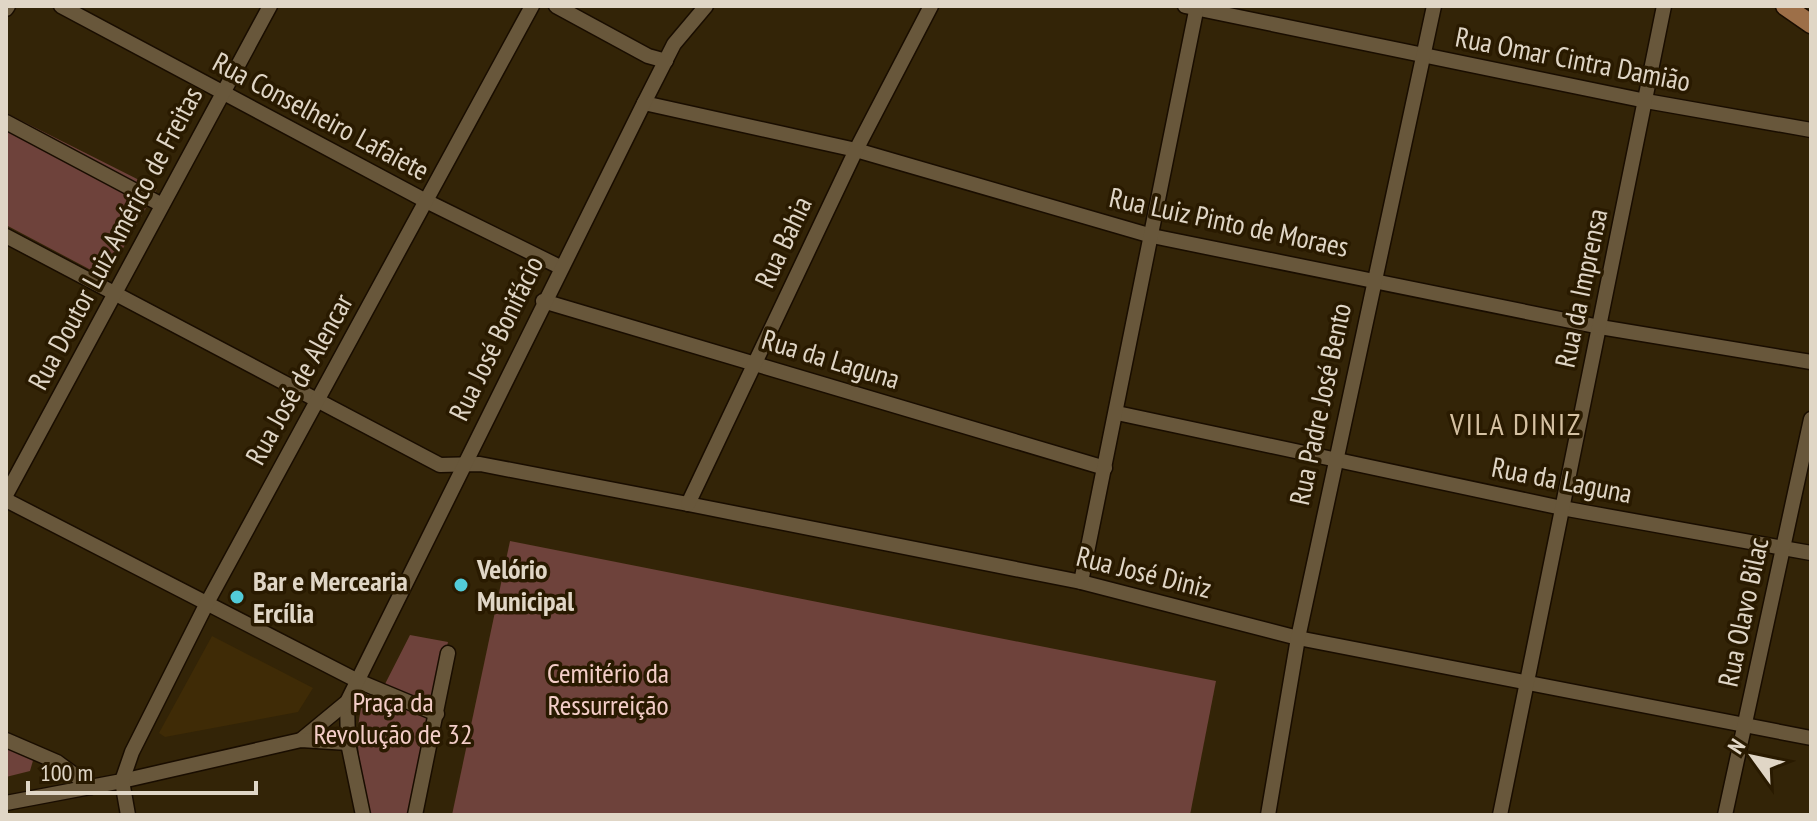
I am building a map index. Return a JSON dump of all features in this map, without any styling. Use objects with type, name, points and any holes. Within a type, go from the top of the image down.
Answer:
[{"type":"main road","points":[[1785,6],[1811,24]]},
{"type":"street","name":"Rua Conselheiro Lafaiete","points":[[61,6],[426,201],[560,267]]},
{"type":"street","name":"Rua Doutor Luiz Américo de Freitas","points":[[6,497],[270,6]]},
{"type":"street","name":"Rua José de Alencar","points":[[122,781],[132,752],[207,603],[532,6]]},
{"type":"street","points":[[557,6],[648,56],[666,61]]},
{"type":"street","name":"Rua José Bonifácio","points":[[347,702],[543,301],[674,44],[706,6]]},
{"type":"street","name":"Rua Bahia","points":[[688,504],[856,150],[931,6]]},
{"type":"street","name":"Rua Padre José Bento","points":[[1268,815],[1298,638],[1334,460],[1434,6]]},
{"type":"street","name":"Rua da Imprensa","points":[[1500,815],[1664,6]]},
{"type":"street","points":[[1081,582],[1152,236],[1193,7]]},
{"type":"street","name":"Rua Omar Cintra Damião","points":[[1193,7],[1646,101],[1811,130]]},
{"type":"street","name":"Rua Luiz Pinto de Moraes","points":[[644,103],[856,150],[1152,236],[1600,327],[1811,362]]},
{"type":"street","points":[[6,122],[162,205]]},
{"type":"street","name":"Rua José Diniz","points":[[6,236],[440,465],[480,464],[1081,582],[1298,638],[1811,738]]},
{"type":"street","name":"Rua da Laguna","points":[[543,301],[1105,468]]},
{"type":"street","name":"Rua da Laguna","points":[[1117,413],[1562,508],[1811,553]]},
{"type":"street","name":"Rua Olavo Bilac","points":[[1725,815],[1811,419]]},
{"type":"street","points":[[6,497],[358,681],[437,714]]},
{"type":"street","points":[[415,815],[448,653]]},
{"type":"street","points":[[301,740],[347,702]]},
{"type":"street","points":[[347,702],[348,743],[363,815]]},
{"type":"street","points":[[6,740],[57,762],[91,787]]},
{"type":"street","points":[[6,803],[122,781],[301,740],[348,743]]},
{"type":"street","points":[[122,781],[128,815]]},
{"type":"shaded area","points":[[212,636],[313,688],[298,712],[165,737],[159,733]]},
{"type":"green space","points":[[6,113],[157,189],[106,278],[6,225]]},
{"type":"green space","name":"Cemitério da Ressurreição","points":[[510,541],[1216,681],[1190,815],[452,815]]},
{"type":"green space","name":"Praça da Revolução de 32","points":[[410,635],[448,642],[407,815],[371,815],[358,747],[360,716],[370,680],[385,684]]},
{"type":"green space","points":[[6,745],[34,757],[30,771],[6,777]]},
{"type":"place","name":"Velório Municipal","points":[[461,585]]},
{"type":"place","name":"Bar e Mercearia Ercília","points":[[237,597]]},
{"type":"district","name":"VILA DINIZ","points":[[1516,425]]}]
